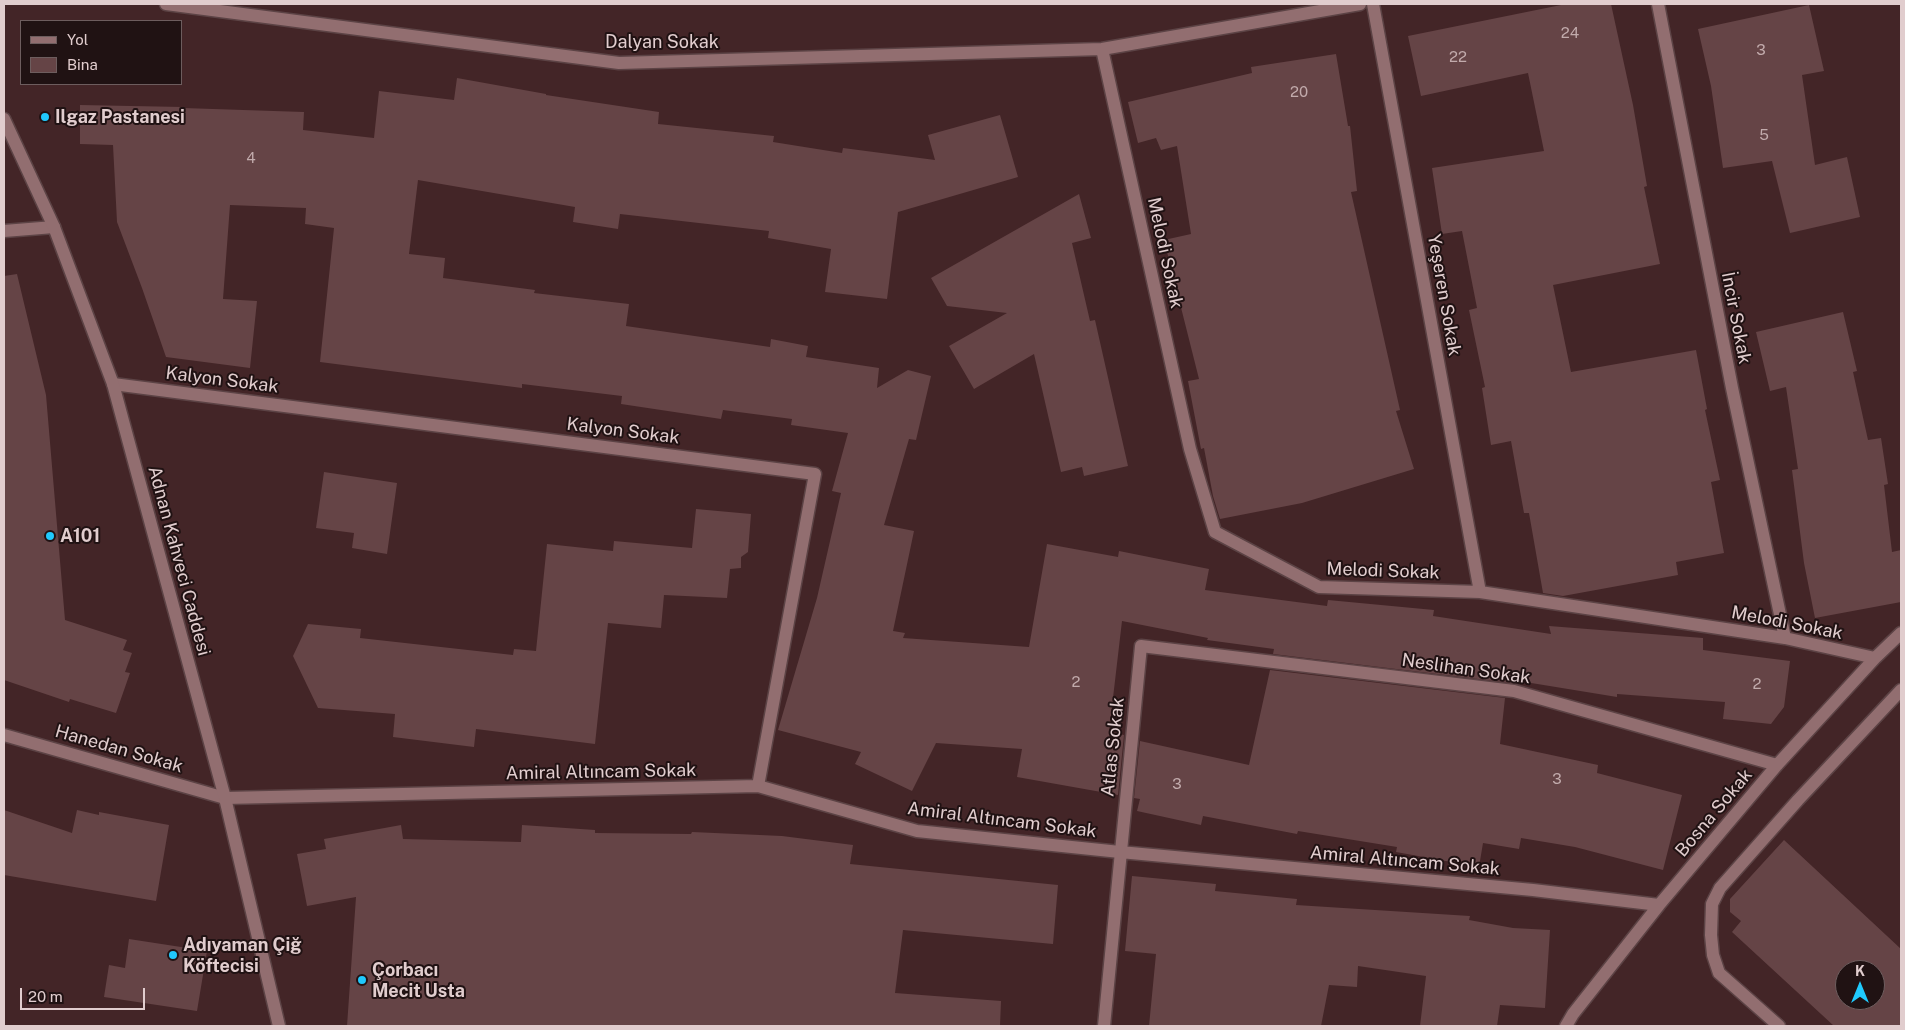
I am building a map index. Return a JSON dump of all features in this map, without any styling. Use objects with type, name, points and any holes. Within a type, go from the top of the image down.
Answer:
[{"type":"street","name":"Dalyan Sokak","points":[[166,4],[619,62],[1102,49],[1360,4]]},
{"type":"street","name":"Yeşeren Sokak","points":[[1373,4],[1480,592]]},
{"type":"street","name":"İncir Sokak","points":[[1658,4],[1732,388],[1785,638]]},
{"type":"street","name":"Melodi Sokak","points":[[1102,49],[1190,449],[1215,532],[1319,587],[1480,592],[1785,638],[1875,658]]},
{"type":"street","name":"Adnan Kahveci Caddesi","points":[[4,119],[54,227],[113,384],[225,798],[279,1026]]},
{"type":"street","points":[[4,231],[54,227]]},
{"type":"street","name":"Kalyon Sokak","points":[[113,384],[815,474],[758,786]]},
{"type":"street","name":"Bosna Sokak","points":[[1566,1026],[1573,1014],[1659,905],[1777,765],[1875,658],[1901,633]]},
{"type":"street","name":"Neslihan Sokak","points":[[1141,646],[1514,691],[1777,765]]},
{"type":"street","name":"Atlas Sokak","points":[[1104,1026],[1141,646]]},
{"type":"street","points":[[1778,1026],[1719,973],[1713,955],[1711,935],[1712,904],[1720,888],[1798,800],[1901,690]]},
{"type":"street","name":"Hanedan Sokak","points":[[4,735],[225,798]]},
{"type":"street","name":"Amiral Altıncam Sokak","points":[[225,798],[758,786],[917,831],[1120,852],[1533,890],[1659,905]]},
{"type":"building","points":[[1566,4],[1611,4],[1633,105],[1647,186],[1644,187],[1660,264],[1553,285],[1571,372],[1696,350],[1707,409],[1705,410],[1720,480],[1711,482],[1724,553],[1676,562],[1678,575],[1563,596],[1543,593],[1529,513],[1524,513],[1511,441],[1491,445],[1482,388],[1485,387],[1469,310],[1477,308],[1462,231],[1442,234],[1432,168],[1544,151],[1528,73],[1421,96],[1408,36]]},
{"type":"building","points":[[1809,5],[1824,71],[1802,75],[1815,165],[1847,157],[1860,217],[1790,233],[1772,161],[1723,168],[1711,86],[1698,29]]},
{"type":"building","points":[[1336,54],[1348,126],[1350,126],[1357,191],[1351,192],[1400,410],[1396,411],[1414,469],[1302,503],[1220,519],[1213,496],[1204,448],[1201,449],[1188,381],[1199,379],[1164,240],[1191,234],[1177,146],[1161,150],[1156,138],[1138,143],[1128,102],[1252,73],[1251,67]]},
{"type":"building","points":[[457,78],[546,95],[659,112],[658,124],[774,136],[773,142],[842,153],[843,148],[935,160],[928,135],[1000,115],[1018,177],[898,212],[887,299],[825,292],[831,249],[768,238],[769,231],[620,214],[618,229],[573,222],[575,207],[418,180],[409,254],[445,258],[443,278],[535,290],[534,293],[629,304],[626,326],[770,347],[771,339],[808,346],[806,357],[879,368],[877,388],[908,370],[931,376],[916,440],[909,439],[884,525],[914,531],[893,631],[905,633],[903,638],[1029,647],[1047,544],[1118,557],[1119,551],[1209,569],[1205,590],[1327,606],[1328,600],[1434,610],[1433,616],[1551,634],[1549,626],[1703,638],[1703,650],[1790,661],[1784,707],[1771,724],[1723,719],[1725,702],[1617,694],[1617,697],[1519,681],[1519,684],[1273,654],[1274,649],[1207,640],[1208,638],[1122,621],[1109,732],[1124,735],[1118,795],[1017,777],[1022,749],[936,743],[912,791],[855,764],[861,752],[778,730],[817,598],[841,493],[832,491],[848,433],[791,425],[792,419],[723,410],[721,419],[621,404],[622,396],[522,384],[522,388],[320,362],[334,228],[305,224],[306,208],[230,205],[223,299],[257,301],[250,368],[166,357],[117,222],[113,145],[80,144],[80,105],[304,112],[303,130],[374,138],[379,91],[454,100]]},
{"type":"building","points":[[1079,194],[1091,238],[1072,243],[1090,321],[1095,320],[1128,466],[1084,476],[1082,467],[1061,472],[1034,354],[974,389],[949,346],[1007,313],[947,306],[931,278]]},
{"type":"building","points":[[17,274],[46,395],[65,620],[127,640],[123,650],[132,653],[125,672],[130,673],[116,713],[70,699],[69,702],[4,680],[4,276]]},
{"type":"building","points":[[1843,312],[1857,371],[1853,372],[1868,440],[1881,438],[1888,484],[1884,485],[1892,552],[1901,550],[1901,602],[1815,618],[1804,563],[1792,470],[1798,469],[1786,387],[1770,391],[1756,332]]},
{"type":"building","points":[[324,472],[397,483],[387,554],[352,548],[354,533],[316,528]]},
{"type":"building","points":[[696,509],[751,514],[748,552],[741,557],[741,568],[730,569],[727,598],[664,595],[661,628],[608,623],[595,744],[476,729],[474,747],[393,737],[395,714],[318,708],[293,656],[308,624],[361,629],[360,638],[513,655],[514,649],[536,651],[547,544],[613,551],[614,541],[692,548]]},
{"type":"building","points":[[1270,670],[1505,698],[1500,744],[1598,765],[1597,773],[1682,795],[1663,870],[1575,847],[1521,838],[1519,849],[1483,843],[1479,867],[1396,852],[1397,847],[1298,831],[1297,834],[1203,816],[1201,825],[1137,811],[1140,799],[1134,798],[1140,741],[1249,765]]},
{"type":"building","points":[[4,810],[72,833],[77,810],[99,815],[99,812],[169,825],[156,901],[4,875]]},
{"type":"building","points":[[401,825],[403,839],[521,842],[522,825],[595,830],[595,833],[691,834],[692,832],[782,836],[853,845],[850,864],[1058,885],[1053,944],[903,930],[895,993],[1001,1001],[1000,1026],[347,1026],[356,897],[307,906],[297,854],[326,849],[324,839]]},
{"type":"building","points":[[1784,840],[1901,949],[1901,1026],[1834,1026],[1732,932],[1741,921],[1730,912],[1730,899]]},
{"type":"building","points":[[1132,876],[1216,884],[1215,891],[1297,899],[1296,905],[1470,916],[1469,920],[1513,928],[1550,930],[1545,1008],[1500,1005],[1497,1026],[1420,1026],[1426,976],[1358,966],[1357,987],[1329,985],[1321,1026],[1149,1026],[1156,954],[1125,951]]},
{"type":"building","points":[[129,939],[207,951],[197,1011],[104,997],[109,965],[125,968]]},
{"type":"place","name":"Ilgaz Pastanesi","points":[[45,117]]},
{"type":"place","name":"A101","points":[[50,536]]},
{"type":"place","name":"Adıyaman Çiğ Köftecisi","points":[[173,955]]},
{"type":"place","name":"Çorbacı Mecit Usta","points":[[362,980]]}]
